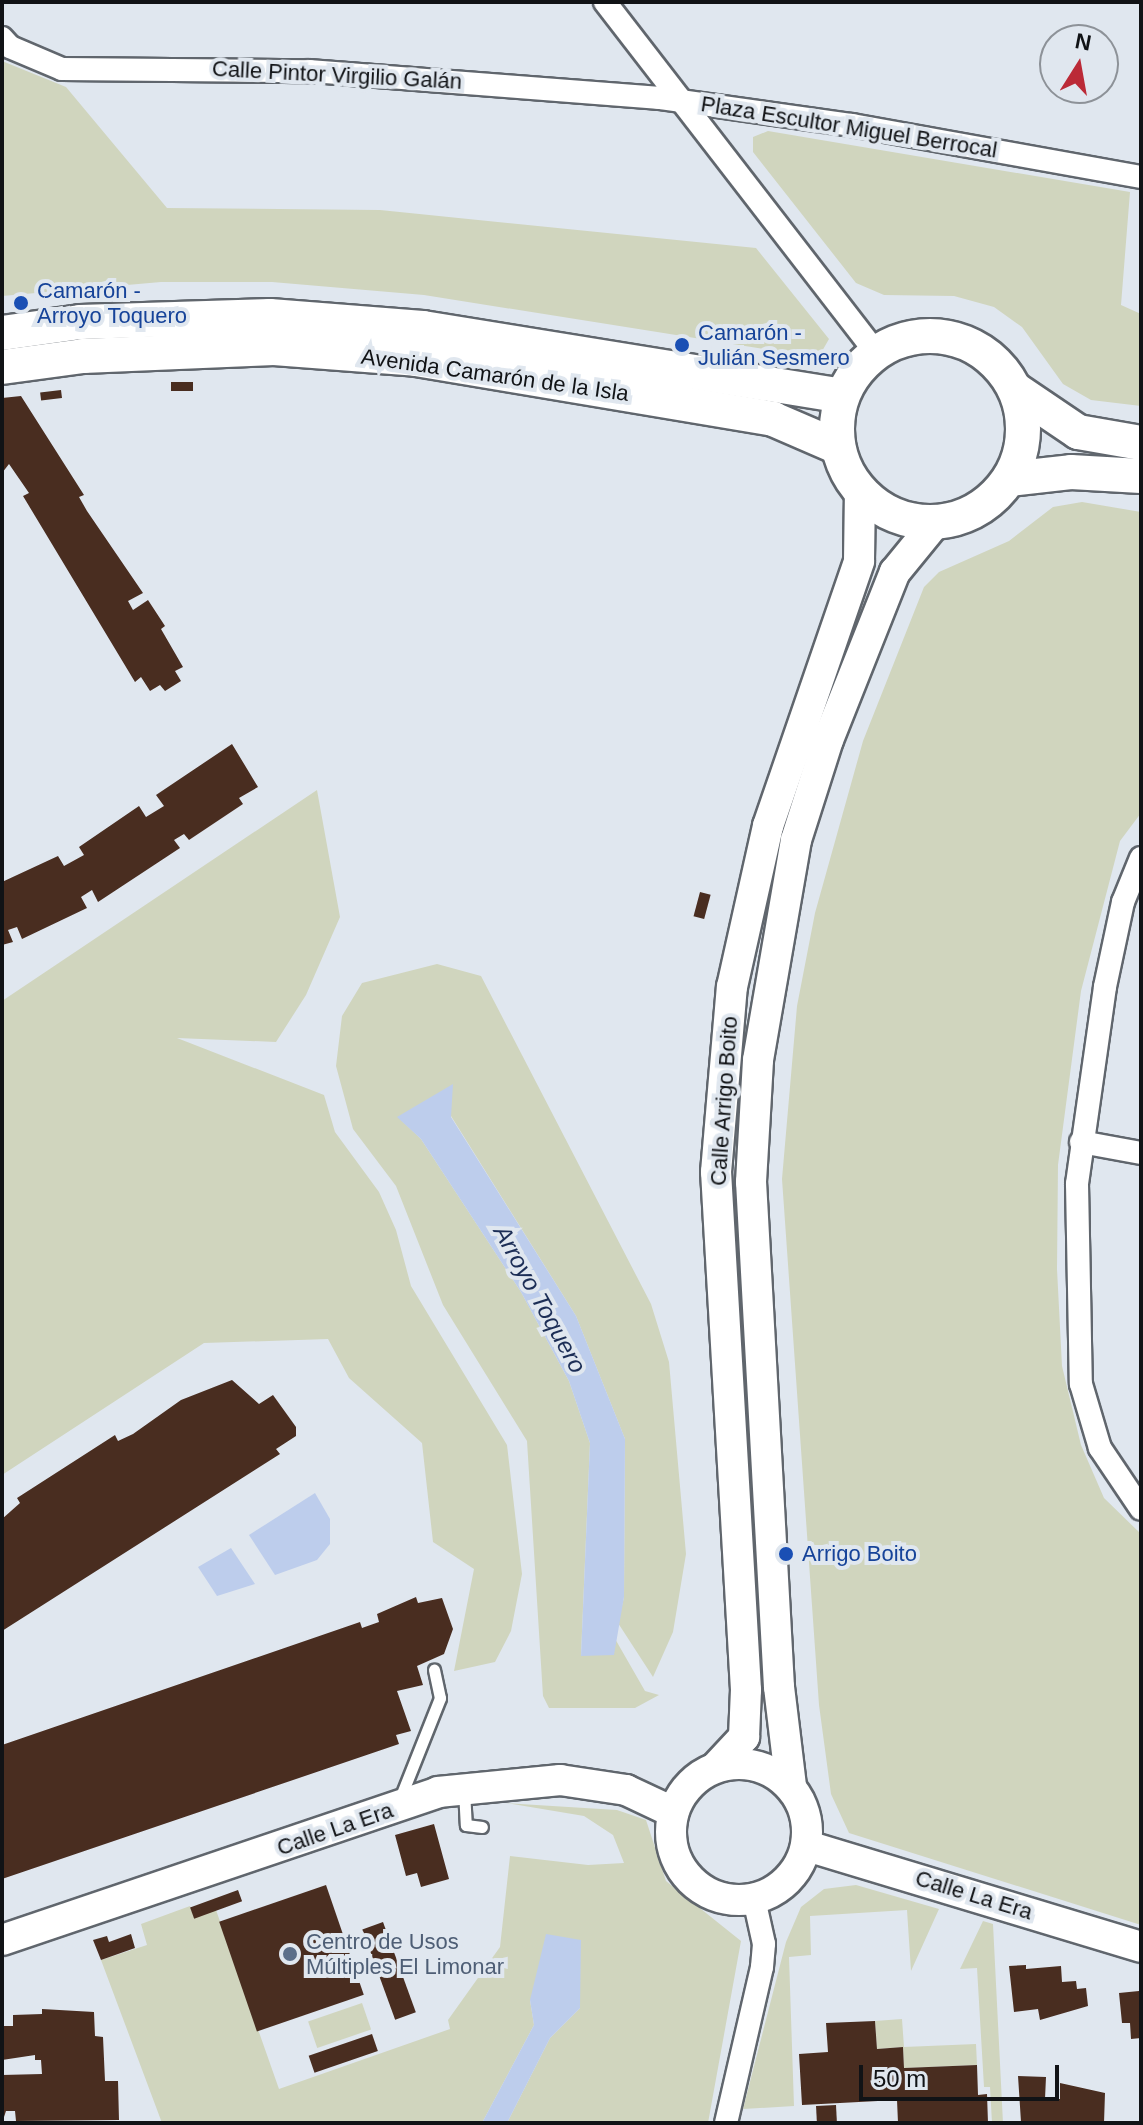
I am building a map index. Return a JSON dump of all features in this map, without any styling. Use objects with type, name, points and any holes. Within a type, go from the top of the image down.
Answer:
[{"type":"main road","name":"Avenida Camarón de la Isla","points":[[2,333],[80,322],[270,316],[423,328],[842,396]]},
{"type":"main road","points":[[1016,390],[1023,420],[1022,451],[1009,479],[990,501],[964,517],[935,523],[894,516],[860,491],[838,447],[842,396],[856,372],[876,353],[906,339],[938,336],[970,344],[997,363],[1016,390],[1078,432],[1141,443]]},
{"type":"main road","name":"Avenida Camarón de la Isla","points":[[2,367],[83,356],[274,348],[416,359],[773,419],[838,447]]},
{"type":"main road","points":[[1009,479],[1071,472],[1141,476]]},
{"type":"main road","name":"Calle Arrigo Boito","points":[[717,1766],[744,1737],[746,1690],[716,1172],[732,987],[768,826],[859,561],[860,491]]},
{"type":"main road","name":"Calle Arrigo Boito","points":[[791,1786],[778,1672],[751,1182],[758,1060],[796,840],[828,740],[895,572],[935,523]]},
{"type":"main road","points":[[746,1763],[775,1773],[791,1786],[805,1815],[807,1846],[797,1870],[778,1889],[754,1899],[730,1900],[689,1879],[673,1847],[673,1812],[689,1784],[717,1766],[746,1763]]},
{"type":"main road","name":"Calle La Era","points":[[2,1940],[438,1792],[560,1780],[626,1790],[673,1812]]},
{"type":"main road","name":"Calle La Era","points":[[807,1846],[1141,1947]]},
{"type":"street","points":[[605,2],[680,101]]},
{"type":"street","name":"Calle Pintor Virgilio Galán","points":[[2,38],[23,54],[62,69],[310,71],[680,101]]},
{"type":"street","name":"Plaza Escultor Miguel Berrocal","points":[[680,101],[867,127],[1141,177]]},
{"type":"street","name":"Plaza Escultor Miguel Berrocal","points":[[680,101],[876,353]]},
{"type":"street","points":[[1141,858],[1123,902],[1081,1142],[1081,1384],[1100,1448],[1141,1509]]},
{"type":"street","points":[[1081,1142],[1141,1153]]},
{"type":"street","points":[[726,2123],[762,1967],[764,1944],[754,1899]]},
{"type":"lane","points":[[395,1808],[440,1698],[434,1670]]},
{"type":"lane","points":[[464,1789],[466,1825],[482,1827]]},
{"type":"green space","points":[[2,61],[66,87],[167,208],[380,210],[756,248],[829,339],[821,353],[808,356],[424,295],[272,282],[161,282],[2,296]]},
{"type":"green space","points":[[768,131],[1130,192],[1121,305],[1141,314],[1141,406],[1091,400],[1063,384],[1022,327],[994,307],[954,296],[884,295],[856,283],[753,152],[753,137]]},
{"type":"green space","points":[[1082,502],[1141,512],[1141,813],[1120,841],[1081,991],[1058,1165],[1057,1269],[1062,1366],[1081,1445],[1104,1498],[1141,1534],[1141,1925],[849,1833],[831,1794],[819,1705],[782,1179],[797,1006],[815,913],[863,741],[924,587],[939,572],[1009,541],[1053,507]]},
{"type":"green space","points":[[317,790],[340,917],[306,995],[276,1042],[177,1038],[324,1095],[335,1132],[379,1192],[396,1230],[411,1286],[507,1445],[522,1574],[511,1631],[495,1662],[454,1671],[474,1569],[433,1542],[422,1443],[349,1378],[328,1339],[204,1343],[2,1475],[2,1001]]},
{"type":"green space","points":[[437,964],[481,976],[651,1304],[669,1362],[686,1554],[673,1632],[653,1677],[618,1623],[624,1597],[625,1439],[576,1316],[451,1116],[398,1117],[421,1139],[521,1292],[569,1381],[590,1443],[581,1655],[613,1655],[614,1637],[645,1691],[659,1695],[635,1708],[549,1708],[543,1696],[527,1441],[443,1305],[396,1186],[353,1129],[336,1066],[342,1016],[362,983]]},
{"type":"green space","points":[[506,1803],[617,1810],[646,1820],[666,1881],[741,1941],[708,2123],[507,2123],[550,2038],[580,2008],[530,2000],[534,2025],[482,2123],[162,2123],[101,1960],[147,1945],[141,1924],[190,1906],[194,1917],[216,1910],[279,2089],[450,2029],[448,2020],[500,1947],[510,1856],[588,1865],[624,1863],[613,1835],[584,1816]]},
{"type":"green space","points":[[856,1885],[939,1909],[911,1971],[907,1910],[810,1916],[811,1955],[789,1957],[794,2106],[743,2109],[786,1942],[801,1907],[824,1889]]},
{"type":"green space","points":[[983,1921],[993,1924],[1003,2123],[992,2123],[990,2087],[984,2087],[977,1968],[960,1969]]},
{"type":"green space","points":[[362,2003],[371,2029],[317,2048],[308,2022]]},
{"type":"green space","points":[[902,2019],[904,2047],[976,2044],[977,2065],[904,2068],[903,2047],[877,2049],[875,2021]]},
{"type":"water","name":"Arroyo Toquero","points":[[453,1084],[451,1117],[576,1316],[625,1439],[624,1597],[614,1655],[581,1656],[590,1443],[569,1381],[521,1292],[421,1139],[397,1117]]},
{"type":"water","points":[[315,1493],[330,1519],[330,1544],[317,1560],[275,1575],[249,1535]]},
{"type":"water","points":[[231,1548],[255,1584],[217,1596],[198,1567]]},
{"type":"water","points":[[546,1934],[581,1940],[580,2008],[550,2038],[507,2123],[482,2123],[534,2025],[530,2000]]},
{"type":"building","points":[[171,382],[193,382],[193,391],[171,391]]},
{"type":"building","points":[[61,390],[62,398],[41,400],[40,393]]},
{"type":"building","points":[[21,396],[84,495],[79,497],[87,511],[143,593],[128,601],[133,610],[148,600],[165,626],[161,629],[183,667],[175,671],[181,681],[165,691],[160,685],[150,691],[141,677],[135,682],[23,496],[29,493],[9,464],[2,473],[2,398]]},
{"type":"building","points":[[232,744],[258,787],[239,798],[243,804],[189,840],[184,834],[174,840],[180,848],[98,902],[92,890],[81,897],[87,908],[22,939],[17,927],[8,930],[13,942],[2,945],[2,882],[58,856],[64,866],[84,855],[79,847],[139,806],[146,817],[164,806],[156,795]]},
{"type":"building","points":[[700,892],[711,895],[704,919],[694,916]]},
{"type":"building","points":[[232,1380],[259,1404],[273,1395],[296,1427],[296,1436],[276,1449],[280,1454],[2,1631],[2,1519],[20,1503],[17,1498],[115,1435],[118,1441],[133,1434],[181,1400]]},
{"type":"building","points":[[416,1597],[418,1603],[442,1598],[453,1629],[444,1654],[417,1666],[423,1685],[397,1691],[411,1731],[396,1735],[399,1744],[2,1879],[2,1745],[360,1622],[362,1628],[379,1622],[377,1614]]},
{"type":"building","points":[[434,1824],[449,1879],[421,1887],[417,1873],[406,1876],[395,1835]]},
{"type":"building","name":"Centro de Usos Múltiples El Limonar","points":[[326,1885],[364,1995],[257,2031],[219,1922]]},
{"type":"building","points":[[238,1890],[242,1901],[194,1919],[190,1907]]},
{"type":"building","points":[[383,1922],[416,2012],[395,2020],[362,1930]]},
{"type":"building","points":[[131,1934],[135,1948],[101,1960],[93,1940],[107,1936],[109,1942]]},
{"type":"building","points":[[1026,1965],[1026,1969],[1061,1966],[1062,1982],[1076,1981],[1077,1989],[1086,1988],[1088,2006],[1040,2020],[1038,2009],[1014,2012],[1009,1966]]},
{"type":"building","points":[[1139,1991],[1141,2038],[1131,2039],[1130,2023],[1122,2023],[1119,1993]]},
{"type":"building","points":[[42,2009],[94,2012],[95,2036],[103,2037],[105,2081],[118,2081],[119,2120],[16,2121],[15,2111],[6,2111],[2,2123],[2,2075],[42,2074],[41,2060],[35,2060],[35,2055],[2,2060],[2,2026],[13,2026],[13,2015],[42,2014]]},
{"type":"building","points":[[875,2021],[877,2049],[903,2047],[904,2068],[977,2065],[978,2095],[987,2094],[988,2123],[898,2123],[897,2100],[802,2105],[799,2054],[828,2052],[826,2023]]},
{"type":"building","points":[[372,2034],[378,2051],[315,2073],[309,2056]]},
{"type":"building","points":[[1018,2076],[1046,2077],[1045,2099],[1060,2099],[1060,2083],[1105,2093],[1104,2123],[1021,2122]]},
{"type":"building","points":[[836,2105],[837,2123],[817,2123],[816,2106]]},
{"type":"place","name":"Camarón - Arroyo Toquero","points":[[21,303]]},
{"type":"place","name":"Camarón - Julián Sesmero","points":[[682,345]]},
{"type":"place","name":"Arrigo Boito","points":[[786,1554]]},
{"type":"place","name":"Centro de Usos Múltiples El Limonar","points":[[290,1954]]}]
